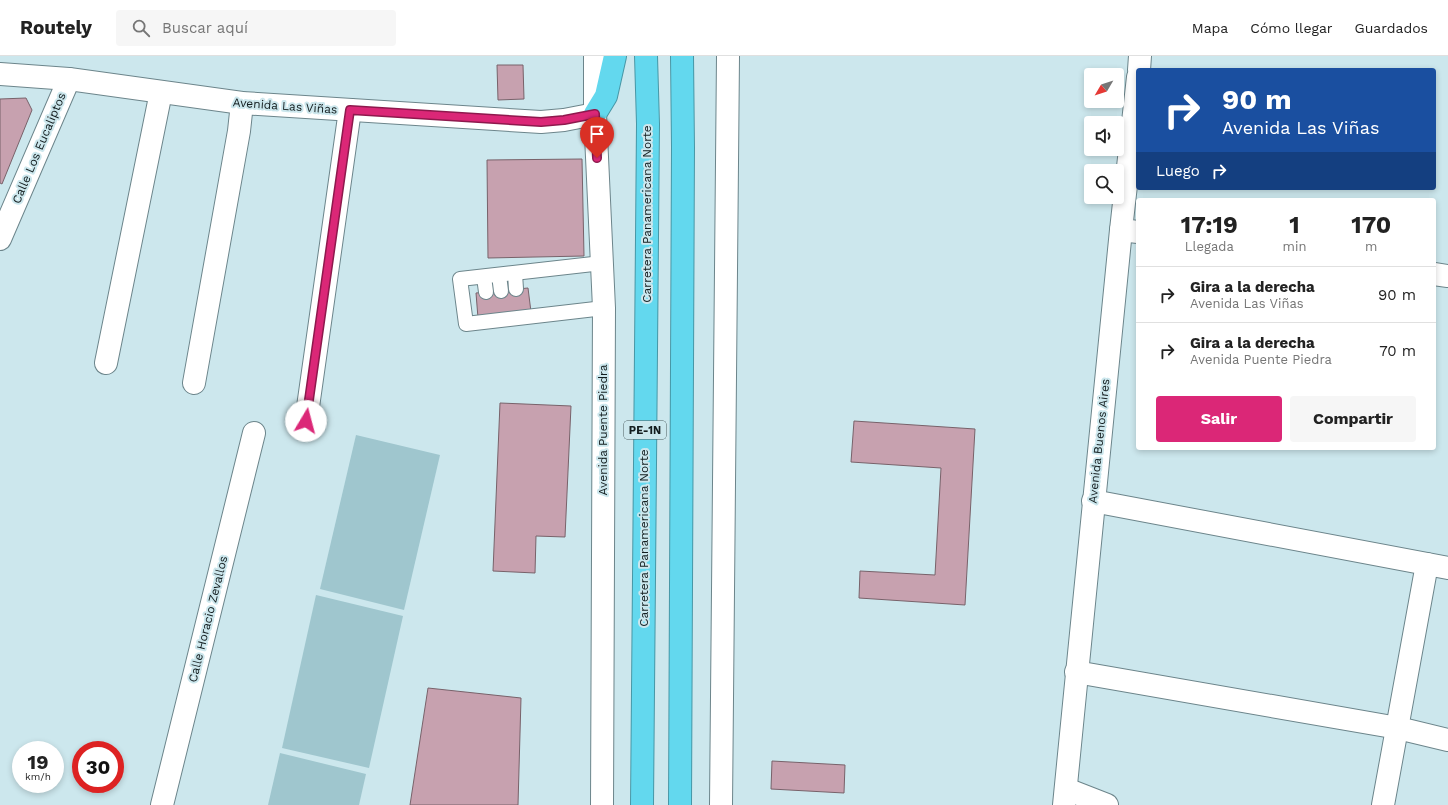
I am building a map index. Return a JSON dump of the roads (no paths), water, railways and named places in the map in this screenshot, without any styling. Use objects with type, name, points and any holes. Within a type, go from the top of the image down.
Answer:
[{"type":"highway","points":[[595,114],[606,96],[615,56]]},
{"type":"highway","name":"Carretera Panamericana Norte","points":[[642,805],[648,124],[646,56]]},
{"type":"highway","name":"PE-1N","points":[[680,805],[683,147],[682,56]]},
{"type":"street","name":"Avenida Puente Piedra","points":[[595,56],[595,114],[604,308],[602,805]]},
{"type":"street","points":[[722,805],[728,56]]},
{"type":"street","points":[[1139,68],[1140,56]]},
{"type":"street","name":"Avenida Las Viñas","points":[[0,74],[69,80],[242,103],[541,122],[564,120],[595,114]]},
{"type":"street","name":"Calle Los Eucaliptos","points":[[0,239],[69,80]]},
{"type":"street","points":[[106,363],[161,92]]},
{"type":"street","points":[[194,383],[239,131],[242,103]]},
{"type":"street","points":[[306,421],[350,110]]},
{"type":"street","name":"Avenida Buenos Aires","points":[[1065,797],[1093,501],[1129,231],[1136,110]]},
{"type":"street","points":[[1436,274],[1448,276]]},
{"type":"street","name":"Calle Horacio Zevallos","points":[[162,805],[254,433]]},
{"type":"street","points":[[1093,501],[1448,568]]},
{"type":"street","points":[[1383,805],[1427,564]]},
{"type":"street","points":[[1076,672],[1398,728],[1448,740]]},
{"type":"street","points":[[1065,797],[1107,805]]},
{"type":"lane","points":[[602,263],[460,279],[466,324],[505,317],[604,308]]},
{"type":"lane","points":[[515,274],[516,289]]},
{"type":"lane","points":[[499,275],[501,291]]},
{"type":"lane","points":[[484,277],[486,292]]}]
